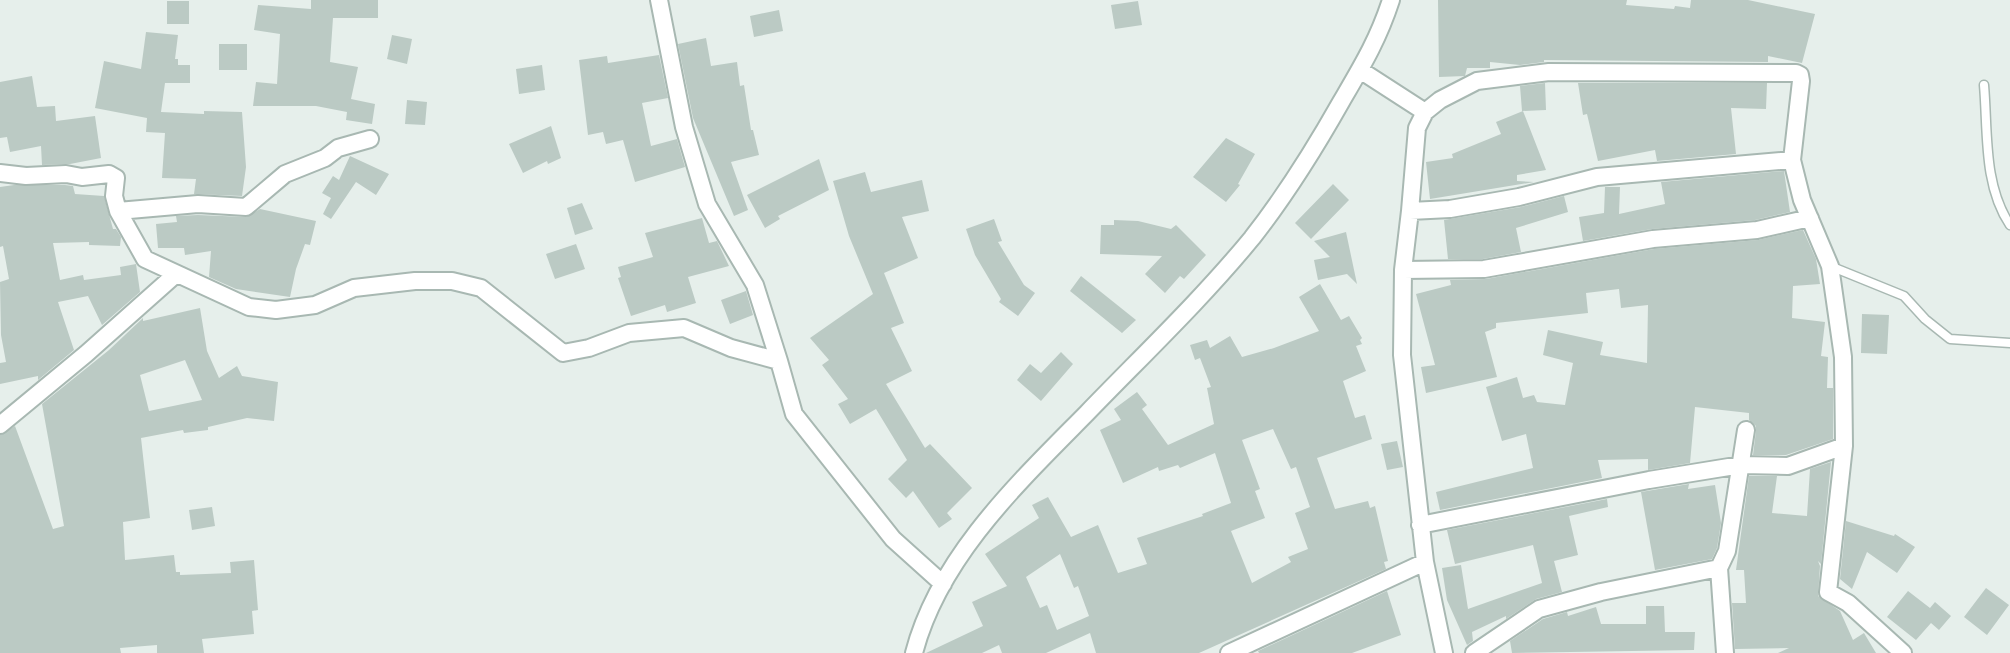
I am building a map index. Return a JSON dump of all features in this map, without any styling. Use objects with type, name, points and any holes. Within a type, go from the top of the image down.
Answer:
[{"type":"street","points":[[659,0],[684,127],[707,204],[755,285],[794,414],[893,539],[943,584]]},
{"type":"street","points":[[914,653],[920,627],[951,568],[1015,487],[1194,302],[1252,237],[1320,139],[1380,35],[1390,0]]},
{"type":"street","points":[[1360,70],[1425,112]]},
{"type":"street","points":[[1444,653],[1425,562],[1402,355],[1403,270],[1417,128],[1425,112],[1440,100],[1478,81],[1549,72],[1789,71],[1800,75],[1801,81],[1792,160],[1810,218],[1830,266],[1844,357],[1845,446],[1828,592],[1848,603],[1903,653]]},
{"type":"street","points":[[118,211],[198,204],[246,207],[285,174],[326,158],[338,148],[370,139]]},
{"type":"street","points":[[1410,211],[1450,208],[1519,197],[1597,177],[1792,160]]},
{"type":"street","points":[[0,173],[26,176],[66,174],[82,177],[109,174],[116,178],[114,196],[118,211],[145,259],[249,307],[276,310],[315,305],[354,288],[415,281],[452,281],[481,288],[563,353],[589,348],[629,333],[684,328],[731,348],[779,361]]},
{"type":"street","points":[[1403,270],[1485,269],[1653,239],[1757,230],[1810,218]]},
{"type":"street","points":[[0,425],[86,354],[176,274]]},
{"type":"street","points":[[1725,653],[1719,568],[1727,551],[1746,430]]},
{"type":"street","points":[[1420,525],[1649,480],[1741,465],[1788,466],[1845,446]]},
{"type":"street","points":[[1229,653],[1425,562]]},
{"type":"street","points":[[1474,653],[1539,609],[1601,592],[1719,568]]},
{"type":"lane","points":[[1984,85],[1991,178],[2001,211],[2010,225]]},
{"type":"lane","points":[[1830,266],[1904,296],[1925,319],[1950,339],[2010,343]]},
{"type":"building","points":[[311,0],[378,0],[378,18],[333,18],[330,62],[358,67],[351,99],[375,104],[372,124],[346,120],[347,112],[316,106],[253,106],[256,82],[277,84],[280,34],[254,30],[258,5],[311,9]]},
{"type":"building","points":[[1438,0],[1627,0],[1626,5],[1674,9],[1675,6],[1690,8],[1691,0],[1748,0],[1815,14],[1802,63],[1768,56],[1768,62],[1544,60],[1544,62],[1520,65],[1490,62],[1490,68],[1467,68],[1465,76],[1439,77]]},
{"type":"building","points":[[167,1],[189,1],[189,24],[167,24]]},
{"type":"building","points":[[1138,1],[1142,25],[1115,29],[1111,5]]},
{"type":"building","points":[[779,10],[783,31],[754,37],[750,16]]},
{"type":"building","points":[[146,32],[178,35],[175,59],[178,59],[178,65],[190,65],[190,83],[165,83],[161,112],[204,114],[204,111],[242,112],[246,167],[242,196],[194,194],[196,179],[162,178],[165,133],[146,132],[147,118],[95,108],[104,61],[141,69]]},
{"type":"building","points":[[392,35],[412,39],[407,64],[387,59]]},
{"type":"building","points":[[706,38],[711,66],[737,62],[740,86],[744,85],[751,130],[753,130],[759,155],[731,162],[748,210],[734,216],[693,118],[678,44]]},
{"type":"building","points":[[219,44],[247,44],[247,70],[219,70]]},
{"type":"building","points":[[659,55],[668,98],[642,103],[651,146],[677,139],[685,167],[635,182],[623,140],[606,144],[603,132],[588,135],[579,60],[607,56],[608,63]]},
{"type":"building","points":[[542,65],[545,90],[519,94],[516,69]]},
{"type":"building","points":[[32,76],[37,107],[55,106],[56,121],[95,116],[101,158],[70,164],[42,165],[41,146],[10,152],[7,137],[0,138],[0,82]]},
{"type":"building","points":[[1545,83],[1546,110],[1522,111],[1520,86]]},
{"type":"building","points":[[1578,83],[1767,83],[1766,109],[1731,108],[1736,154],[1657,161],[1655,150],[1598,161],[1587,114],[1583,115]]},
{"type":"building","points":[[407,100],[427,102],[425,125],[405,124]]},
{"type":"building","points":[[1523,111],[1546,170],[1517,175],[1517,181],[1534,182],[1430,199],[1426,162],[1453,158],[1452,154],[1501,134],[1496,122]]},
{"type":"building","points":[[551,126],[561,158],[548,164],[547,161],[523,173],[509,144]]},
{"type":"building","points":[[1226,138],[1255,154],[1238,184],[1240,185],[1226,202],[1193,177]]},
{"type":"building","points":[[350,156],[389,174],[376,195],[356,182],[331,219],[323,214],[331,198],[322,193],[333,176],[339,180]]},
{"type":"building","points":[[819,159],[829,190],[778,216],[780,219],[765,228],[747,195]]},
{"type":"building","points":[[1784,171],[1790,212],[1755,220],[1652,229],[1583,241],[1579,217],[1604,213],[1605,187],[1620,187],[1619,214],[1665,204],[1661,182]]},
{"type":"building","points":[[865,172],[871,192],[922,180],[929,211],[902,217],[918,258],[884,273],[904,323],[891,328],[912,371],[886,384],[925,448],[930,444],[972,488],[947,513],[952,519],[939,528],[913,491],[906,498],[888,479],[907,460],[876,409],[850,424],[838,404],[848,399],[822,365],[829,360],[810,338],[873,294],[849,236],[833,181]]},
{"type":"building","points":[[1333,184],[1349,200],[1311,239],[1295,223]]},
{"type":"building","points":[[65,185],[73,186],[75,194],[104,196],[113,229],[116,229],[121,237],[120,246],[89,245],[89,242],[53,243],[60,280],[83,275],[84,280],[121,275],[120,267],[136,264],[140,292],[102,325],[88,296],[58,302],[74,350],[38,380],[38,376],[0,384],[0,363],[6,362],[1,335],[0,282],[9,279],[3,246],[0,247],[0,187]]},
{"type":"building","points":[[1564,196],[1568,212],[1516,228],[1521,252],[1483,259],[1448,259],[1444,220],[1521,207]]},
{"type":"building","points":[[582,203],[593,229],[575,235],[567,208]]},
{"type":"building","points":[[260,209],[316,221],[310,245],[305,244],[296,269],[290,297],[236,289],[209,277],[211,251],[185,255],[184,248],[158,248],[156,224],[177,222],[176,216],[246,217]]},
{"type":"building","points":[[702,218],[709,243],[717,241],[729,266],[688,277],[696,303],[667,312],[665,305],[631,316],[618,278],[621,277],[618,267],[653,257],[645,233]]},
{"type":"building","points":[[994,219],[1002,241],[998,242],[1024,285],[1035,293],[1018,316],[999,302],[1001,299],[975,255],[966,229]]},
{"type":"building","points":[[1114,220],[1138,221],[1171,229],[1176,225],[1206,255],[1184,279],[1180,276],[1165,293],[1145,274],[1162,256],[1100,254],[1101,225],[1114,225]]},
{"type":"building","points":[[1803,230],[1816,259],[1820,284],[1793,286],[1792,318],[1825,322],[1821,356],[1828,357],[1827,388],[1833,388],[1833,439],[1786,455],[1753,455],[1756,426],[1749,420],[1749,413],[1695,407],[1690,463],[1648,470],[1648,459],[1598,460],[1602,478],[1440,510],[1436,492],[1533,468],[1526,434],[1502,441],[1486,387],[1517,377],[1523,398],[1534,395],[1537,402],[1565,405],[1573,363],[1543,355],[1548,330],[1603,342],[1600,355],[1647,363],[1648,305],[1621,308],[1619,289],[1586,293],[1588,313],[1496,323],[1496,328],[1485,332],[1497,377],[1426,393],[1421,367],[1435,365],[1416,294],[1451,285],[1450,280],[1486,279],[1654,249],[1758,240]]},
{"type":"building","points":[[1346,232],[1357,284],[1347,274],[1318,280],[1314,260],[1330,257],[1314,241]]},
{"type":"building","points":[[576,244],[585,269],[555,279],[546,254]]},
{"type":"building","points":[[1081,276],[1136,320],[1122,333],[1070,291]]},
{"type":"building","points":[[1320,284],[1341,320],[1349,316],[1362,338],[1360,340],[1362,344],[1356,346],[1366,371],[1343,381],[1355,418],[1365,415],[1372,439],[1317,458],[1335,509],[1368,501],[1370,508],[1375,506],[1388,561],[1384,562],[1386,569],[1199,653],[1096,653],[1090,633],[1046,653],[1002,653],[999,645],[982,653],[926,653],[983,626],[972,602],[1007,586],[985,554],[1039,518],[1032,505],[1048,497],[1071,537],[1098,525],[1118,573],[1147,564],[1137,538],[1203,516],[1202,514],[1231,503],[1215,453],[1180,468],[1178,465],[1159,471],[1158,467],[1123,483],[1100,430],[1121,420],[1114,409],[1137,392],[1147,405],[1142,409],[1168,445],[1214,424],[1207,388],[1211,387],[1200,358],[1195,360],[1190,345],[1207,340],[1210,348],[1230,336],[1242,357],[1319,331],[1299,297]],"holes":[[[1273,429],[1291,469],[1296,467],[1310,507],[1295,513],[1308,549],[1288,557],[1291,562],[1252,583],[1231,531],[1265,518],[1255,491],[1260,489],[1242,440]],[[1060,554],[1074,588],[1078,586],[1089,616],[1057,630],[1047,605],[1040,608],[1026,577]]]},
{"type":"building","points":[[746,291],[753,315],[730,324],[721,300]]},
{"type":"building","points":[[200,308],[207,351],[219,378],[237,366],[242,376],[278,382],[274,421],[247,418],[208,427],[208,430],[184,433],[183,430],[141,438],[150,518],[123,522],[125,560],[174,555],[176,572],[180,572],[180,575],[231,573],[230,562],[254,560],[258,610],[252,611],[254,634],[202,639],[204,653],[157,653],[157,645],[120,648],[121,653],[0,653],[0,435],[15,426],[53,529],[64,526],[42,404],[109,350],[143,318],[143,321]],"holes":[[[185,360],[202,400],[149,411],[140,375]]]},
{"type":"building","points":[[1862,314],[1889,315],[1887,354],[1861,353]]},
{"type":"building","points":[[1061,352],[1073,364],[1041,401],[1017,380],[1030,364],[1041,373]]},
{"type":"building","points":[[1397,441],[1403,467],[1387,470],[1381,444]]},
{"type":"building","points":[[1831,462],[1821,564],[1818,561],[1820,566],[1818,596],[1840,611],[1853,640],[1864,633],[1876,653],[1778,653],[1789,648],[1735,649],[1732,603],[1746,603],[1744,570],[1736,570],[1749,476],[1777,476],[1772,513],[1807,516],[1810,469]]},
{"type":"building","points":[[1689,484],[1688,489],[1715,485],[1721,523],[1717,548],[1712,559],[1655,570],[1641,492]]},
{"type":"building","points":[[1607,499],[1608,507],[1569,516],[1578,555],[1554,561],[1562,592],[1536,599],[1506,619],[1506,616],[1472,632],[1473,641],[1467,645],[1447,600],[1442,568],[1461,565],[1468,609],[1542,583],[1533,545],[1455,564],[1447,530]]},
{"type":"building","points":[[212,507],[215,526],[192,530],[189,510]]},
{"type":"building","points":[[1846,521],[1894,536],[1895,534],[1915,547],[1897,573],[1867,552],[1852,589],[1840,579]]},
{"type":"building","points":[[1986,588],[2009,605],[1987,635],[1964,617]]},
{"type":"building","points":[[1387,591],[1401,635],[1352,653],[1259,653],[1258,651]]},
{"type":"building","points":[[1908,591],[1930,608],[1935,602],[1951,616],[1939,630],[1931,623],[1916,640],[1887,617]]},
{"type":"building","points":[[1646,606],[1664,606],[1665,632],[1695,632],[1694,650],[1512,653],[1510,641],[1543,619],[1567,612],[1568,616],[1596,607],[1601,624],[1646,624]]}]
